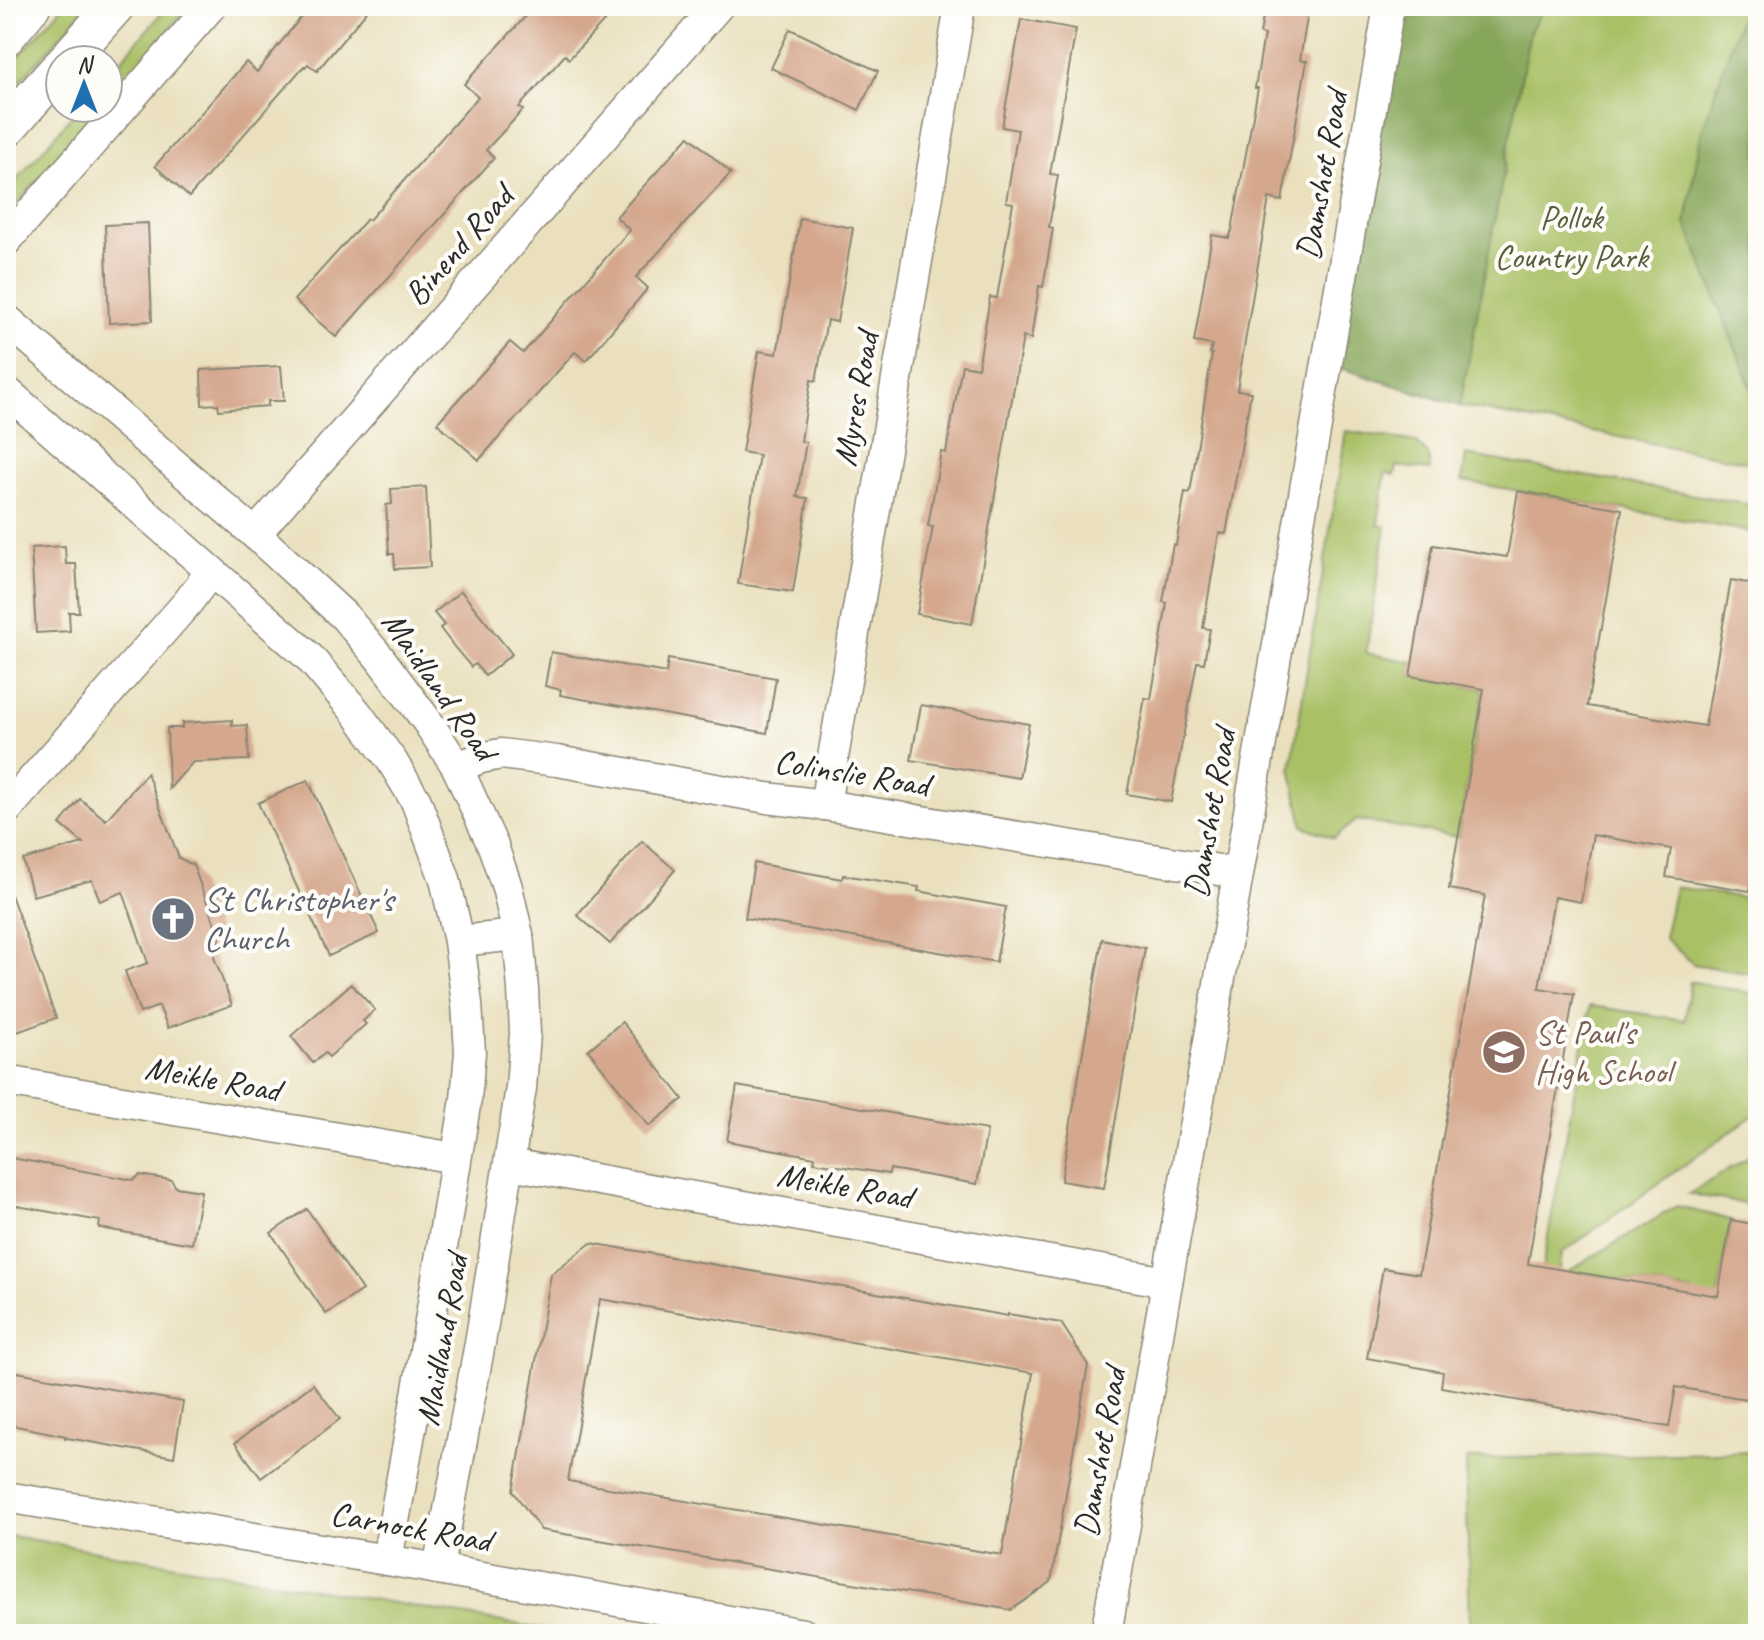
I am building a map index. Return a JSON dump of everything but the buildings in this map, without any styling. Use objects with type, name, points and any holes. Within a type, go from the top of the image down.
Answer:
[{"type":"street","points":[[6,36],[31,6]]},
{"type":"street","points":[[81,44],[115,6]]},
{"type":"street","points":[[6,241],[211,6]]},
{"type":"street","name":"Binend Road","points":[[255,534],[718,6]]},
{"type":"street","name":"Myres Road","points":[[825,805],[960,6]]},
{"type":"street","name":"Damshot Road","points":[[1106,1634],[1389,6]]},
{"type":"street","points":[[6,128],[44,86]]},
{"type":"street","name":"Maidland Road","points":[[6,319],[255,534],[353,626],[419,711],[457,767],[493,846],[518,935],[525,1033],[521,1088],[480,1343],[438,1569]]},
{"type":"street","name":"Maidland Road","points":[[6,391],[308,656],[356,712],[392,761],[416,801],[445,879],[459,941],[467,1004],[470,1052],[466,1099],[387,1560]]},
{"type":"street","points":[[6,810],[188,602],[211,571]]},
{"type":"street","name":"Colinslie Road","points":[[457,767],[501,754],[557,761],[1237,873]]},
{"type":"street","points":[[459,941],[518,935]]},
{"type":"street","name":"Meikle Road","points":[[6,1081],[455,1158]]},
{"type":"street","name":"Meikle Road","points":[[510,1164],[1167,1282]]},
{"type":"street","points":[[428,1334],[480,1343]]},
{"type":"street","name":"Carnock Road","points":[[6,1497],[387,1560],[803,1634]]},
{"type":"green space","points":[[63,6],[88,6],[53,44],[44,44],[44,54],[6,96],[6,71]]},
{"type":"green space","points":[[168,6],[190,6],[124,82],[124,57]]},
{"type":"green space","points":[[1398,6],[1545,6],[1530,31],[1460,406],[1328,364]]},
{"type":"green space","name":"Pollok Country Park","points":[[1419,6],[1758,6],[1758,464],[1460,406],[1360,373]]},
{"type":"green space","points":[[1751,6],[1758,6],[1758,405],[1686,223],[1701,134],[1741,15]]},
{"type":"green space","points":[[65,124],[87,124],[6,216],[6,192]]},
{"type":"green space","points":[[1346,431],[1416,442],[1429,456],[1430,470],[1397,466],[1395,475],[1385,473],[1378,525],[1386,527],[1366,653],[1413,662],[1411,676],[1484,689],[1458,837],[1357,820],[1334,838],[1303,826],[1291,768]]},
{"type":"green space","points":[[1466,455],[1758,506],[1758,533],[1462,481]]},
{"type":"green space","points":[[1675,887],[1758,900],[1758,975],[1693,964],[1664,938]]},
{"type":"green space","points":[[1690,981],[1758,995],[1758,1112],[1562,1253],[1559,1277],[1541,1275],[1590,1006],[1685,1020]]},
{"type":"green space","points":[[1758,1151],[1758,1206],[1689,1194]]},
{"type":"green space","points":[[1677,1206],[1731,1220],[1709,1350],[1693,1292],[1569,1271]]},
{"type":"green space","points":[[1758,1452],[1758,1634],[1470,1634],[1466,1459]]},
{"type":"green space","points":[[6,1535],[571,1634],[6,1634]]},
{"type":"place","name":"St Christopher's Church","points":[[173,919]]},
{"type":"place","name":"St Paul's High School","points":[[1504,1052]]}]
